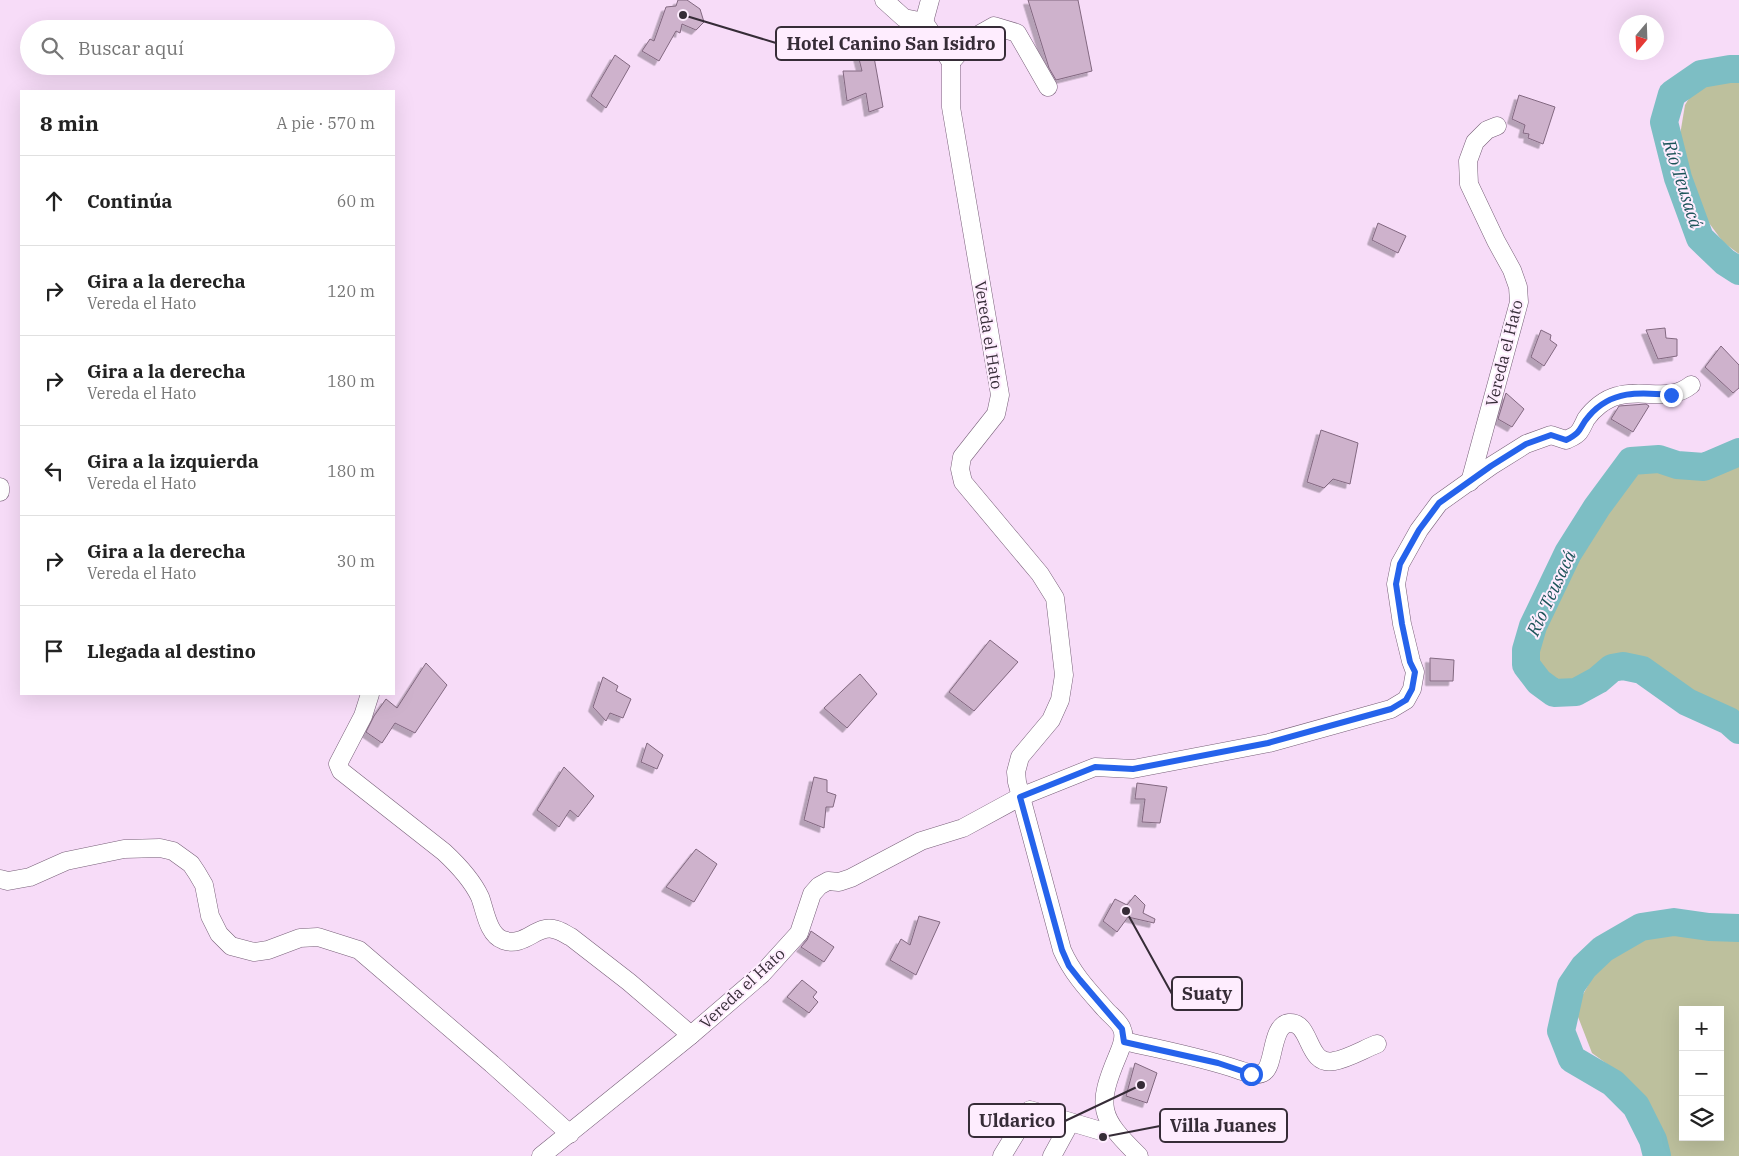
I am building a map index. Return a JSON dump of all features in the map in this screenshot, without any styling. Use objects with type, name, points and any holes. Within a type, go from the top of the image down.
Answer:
[{"type":"street","points":[[884,0],[904,18],[924,22],[951,62],[971,39],[994,26],[1017,34],[1048,87]]},
{"type":"street","points":[[904,18],[905,0]]},
{"type":"street","points":[[924,22],[930,0]]},
{"type":"street","name":"Vereda el Hato","points":[[951,62],[951,107],[1000,395],[996,414],[962,457],[960,468],[963,482],[1040,574],[1055,598],[1064,675],[1060,700],[1051,720],[1020,757],[1016,772],[1016,782],[1062,950],[1074,973],[1122,1029],[1124,1042]]},
{"type":"street","name":"Vereda el Hato","points":[[1470,482],[1519,302],[1518,287],[1512,270],[1469,184],[1468,161],[1475,142],[1487,130],[1497,126]]},
{"type":"street","name":"Vereda el Hato","points":[[541,1156],[691,1035],[762,974],[799,933],[812,894],[819,886],[828,881],[839,882],[851,878],[921,841],[964,828],[1020,797],[1095,767],[1133,769],[1268,743],[1391,709],[1406,700],[1412,689],[1415,672],[1410,662],[1402,624],[1396,576],[1400,564],[1419,530],[1439,503],[1526,444],[1551,435],[1566,440],[1578,434],[1587,418],[1605,401],[1617,396],[1639,392],[1671,395],[1691,385]]},
{"type":"street","points":[[0,487],[0,492]]},
{"type":"street","points":[[370,695],[363,716],[338,764],[341,771],[455,862],[479,895],[496,937],[501,940],[515,942],[546,929],[553,929],[571,937],[629,982],[691,1035]]},
{"type":"street","points":[[0,879],[8,881],[30,877],[66,861],[124,849],[160,848],[173,851],[192,864],[204,885],[210,916],[219,934],[231,946],[254,952],[268,950],[300,938],[318,937],[359,950],[570,1134]]},
{"type":"street","points":[[1109,1134],[1104,1098],[1109,1076],[1124,1042],[1218,1063],[1251,1074],[1264,1072],[1268,1067],[1279,1031],[1286,1023],[1291,1023],[1303,1030],[1315,1054],[1319,1059],[1325,1061],[1334,1062],[1377,1044]]},
{"type":"street","points":[[1002,1156],[1030,1110],[1109,1134],[1139,1156]]},
{"type":"street","points":[[1052,1156],[1070,1123]]},
{"type":"green space","points":[[1730,76],[1739,77],[1739,254],[1723,242],[1698,208],[1684,169],[1679,141],[1685,105],[1700,80]]},
{"type":"green space","points":[[1739,443],[1739,729],[1647,681],[1600,669],[1572,688],[1544,692],[1525,681],[1532,623],[1543,591],[1572,540],[1603,500],[1632,469],[1662,461],[1694,461]]},
{"type":"green space","points":[[1641,933],[1739,937],[1739,1156],[1656,1156],[1641,1097],[1618,1072],[1592,1053],[1575,1009],[1602,960]]},
{"type":"building","points":[[678,0],[687,0],[700,9],[704,22],[696,30],[682,24],[680,33],[676,31],[659,61],[642,51],[650,39],[654,41],[666,7],[676,6]]},
{"type":"building","points":[[1028,0],[1078,0],[1092,71],[1056,80],[1049,68]]},
{"type":"building","points":[[872,46],[883,107],[869,112],[866,93],[847,101],[843,71],[862,71],[858,55]]},
{"type":"building","points":[[615,55],[630,66],[606,108],[591,96]]},
{"type":"building","points":[[1519,95],[1555,107],[1543,144],[1528,138],[1529,134],[1523,133],[1525,125],[1512,119]]},
{"type":"building","points":[[1378,223],[1406,236],[1398,253],[1372,240]]},
{"type":"building","points":[[1665,328],[1666,338],[1677,339],[1677,356],[1658,359],[1646,330]]},
{"type":"building","points":[[1541,330],[1551,335],[1550,340],[1557,345],[1544,366],[1531,357]]},
{"type":"building","points":[[1721,346],[1739,365],[1739,388],[1733,393],[1705,367]]},
{"type":"building","points":[[1506,393],[1524,409],[1512,427],[1498,419]]},
{"type":"building","points":[[1646,404],[1649,406],[1633,432],[1611,419],[1619,406]]},
{"type":"building","points":[[1321,430],[1358,443],[1350,484],[1333,479],[1324,488],[1307,482]]},
{"type":"building","points":[[990,640],[1018,662],[974,711],[949,692]]},
{"type":"building","points":[[1430,658],[1454,660],[1453,681],[1430,681]]},
{"type":"building","points":[[426,663],[447,685],[415,733],[395,723],[382,743],[366,732],[386,699],[397,708]]},
{"type":"building","points":[[860,674],[877,694],[847,728],[824,708]]},
{"type":"building","points":[[603,677],[618,686],[616,691],[631,699],[623,718],[610,713],[606,721],[593,707]]},
{"type":"building","points":[[647,743],[663,755],[657,769],[641,762]]},
{"type":"building","points":[[564,767],[594,796],[578,817],[570,810],[559,827],[537,810]]},
{"type":"building","points":[[814,777],[827,780],[827,792],[836,795],[833,807],[826,807],[824,828],[804,820]]},
{"type":"building","points":[[1137,783],[1167,787],[1160,823],[1142,822],[1145,799],[1135,799]]},
{"type":"building","points":[[696,849],[717,864],[694,902],[666,887]]},
{"type":"building","points":[[1135,895],[1145,905],[1143,913],[1155,919],[1154,923],[1128,917],[1117,932],[1103,921],[1115,899],[1127,905]]},
{"type":"building","points":[[919,916],[940,922],[916,975],[890,960],[901,939],[910,945]]},
{"type":"building","points":[[811,931],[834,947],[824,962],[801,947]]},
{"type":"building","points":[[802,980],[817,992],[813,997],[818,1002],[809,1013],[787,997]]},
{"type":"building","points":[[1135,1063],[1157,1073],[1147,1103],[1126,1096]]},
{"type":"waterway","name":"Río Teusacá","points":[[1739,69],[1701,74],[1672,94],[1664,122],[1678,178],[1700,238],[1725,262],[1739,271]]},
{"type":"waterway","name":"Río Teusacá","points":[[1739,452],[1704,467],[1677,465],[1659,459],[1631,461],[1597,507],[1568,553],[1533,626],[1526,650],[1526,665],[1539,682],[1554,693],[1576,692],[1598,680],[1612,668],[1623,666],[1642,670],[1687,702],[1729,721],[1739,730]]},
{"type":"waterway","name":"Río Teusacá","points":[[1657,1156],[1653,1140],[1636,1106],[1613,1083],[1572,1059],[1561,1031],[1571,986],[1584,967],[1603,949],[1641,927],[1674,922],[1709,927],[1739,928]]},
{"type":"place","name":"Hotel Canino San Isidro","points":[[683,15]]},
{"type":"place","name":"Suaty","points":[[1126,911]]},
{"type":"place","name":"Uldarico","points":[[1141,1085]]},
{"type":"place","name":"Villa Juanes","points":[[1103,1137]]},
{"type":"route","points":[[1251,1074],[1218,1063],[1124,1042],[1122,1029],[1069,966],[1062,950],[1020,797],[1095,767],[1133,769],[1268,743],[1391,709],[1406,700],[1412,689],[1415,672],[1410,662],[1402,624],[1396,576],[1400,564],[1419,530],[1439,503],[1526,444],[1551,435],[1566,440],[1578,434],[1587,418],[1605,401],[1617,396],[1639,392],[1671,395]]}]
